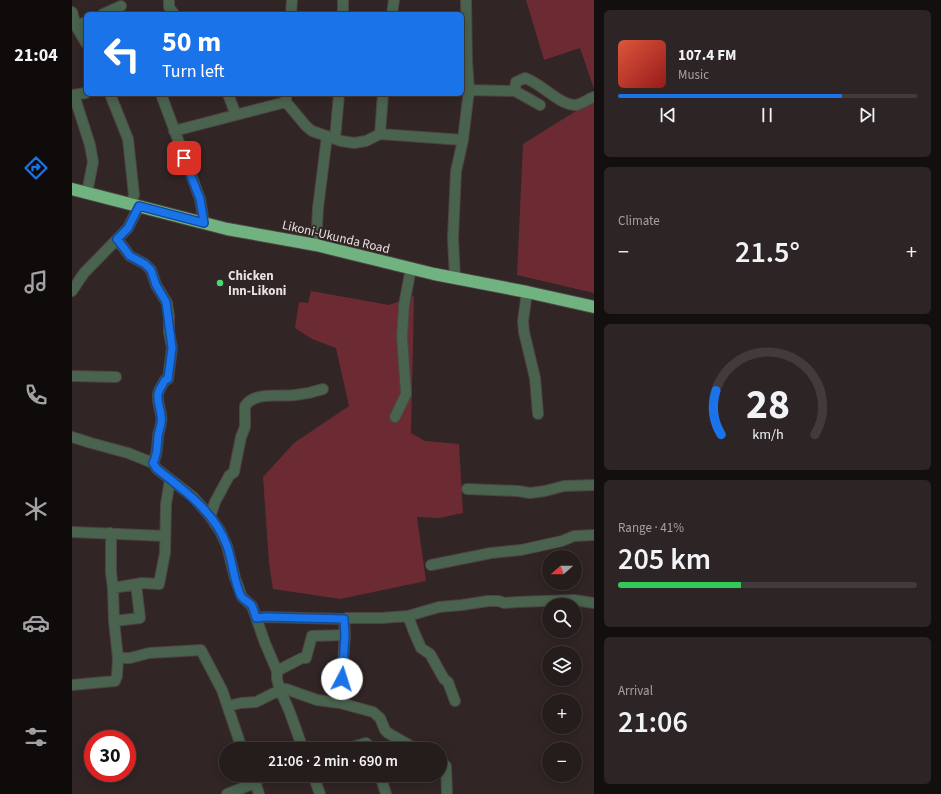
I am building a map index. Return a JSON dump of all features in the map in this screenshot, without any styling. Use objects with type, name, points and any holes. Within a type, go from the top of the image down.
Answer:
[{"type":"highway","name":"Likoni-Ukunda Road","points":[[72,189],[227,229],[316,245],[434,274],[594,307]]},
{"type":"street","points":[[170,0],[169,7],[173,12]]},
{"type":"street","points":[[291,12],[292,0]]},
{"type":"street","points":[[343,0],[343,12]]},
{"type":"street","points":[[392,12],[394,0]]},
{"type":"street","points":[[455,278],[453,238],[456,171],[463,140],[469,90],[466,0]]},
{"type":"street","points":[[108,12],[122,7]]},
{"type":"street","points":[[72,12],[76,26],[84,40]]},
{"type":"street","points":[[76,26],[84,23]]},
{"type":"street","points":[[515,91],[516,82],[525,78],[531,80],[560,100],[575,105],[594,97]]},
{"type":"street","points":[[469,90],[515,91],[540,104]]},
{"type":"street","points":[[84,93],[73,95],[90,145],[93,162],[87,193]]},
{"type":"street","points":[[72,291],[84,273],[128,228],[135,206],[128,139],[111,96]]},
{"type":"street","points":[[162,96],[200,199],[204,223]]},
{"type":"street","points":[[229,96],[236,116]]},
{"type":"street","points":[[316,245],[318,208],[339,96]]},
{"type":"street","points":[[380,134],[383,96]]},
{"type":"street","points":[[174,131],[236,116],[286,98],[306,126],[319,134],[354,143],[380,134],[463,140]]},
{"type":"street","points":[[117,239],[130,256],[145,264],[151,270],[156,285],[164,296],[168,308],[169,332],[172,348],[170,370],[168,379],[165,380],[158,392],[161,426],[158,437],[156,458],[153,463]]},
{"type":"street","points":[[395,417],[406,394],[402,336],[405,296],[411,268]]},
{"type":"street","points":[[527,292],[523,321],[524,332],[535,378],[538,414]]},
{"type":"street","points":[[72,376],[116,377]]},
{"type":"street","points":[[209,515],[211,514],[215,502],[229,476],[234,472],[241,437],[245,427],[246,404],[256,398],[272,395],[295,395],[314,392],[323,388]]},
{"type":"street","points":[[72,437],[118,449],[153,463],[157,469],[193,497],[209,515],[220,531],[227,546],[235,578],[242,597],[252,606],[277,671],[280,690],[300,742]]},
{"type":"street","points":[[113,588],[136,584],[159,584],[165,553],[166,504],[170,480]]},
{"type":"street","points":[[467,489],[538,493],[564,486],[594,485]]},
{"type":"street","points":[[72,532],[165,536]]},
{"type":"street","points":[[72,685],[115,681],[117,676],[118,658],[114,621],[110,533]]},
{"type":"street","points":[[431,565],[521,550],[562,541],[574,536],[594,535]]},
{"type":"street","points":[[114,621],[140,618],[136,584]]},
{"type":"street","points":[[256,618],[381,618],[408,616],[439,607],[462,606],[488,601],[499,601],[504,603],[574,600],[594,603]]},
{"type":"street","points":[[408,616],[422,648],[430,654],[444,679],[448,682],[455,701]]},
{"type":"street","points":[[340,703],[345,635],[344,619]]},
{"type":"street","points":[[277,671],[302,658],[306,658],[312,636],[345,635]]},
{"type":"street","points":[[118,658],[130,658],[149,653],[201,650],[216,678],[228,706],[240,742]]},
{"type":"street","points":[[228,706],[256,702],[280,690],[286,689],[317,700],[340,703],[373,712],[380,718],[384,730],[404,742]]},
{"type":"street","points":[[227,794],[250,782]]},
{"type":"street","points":[[255,782],[259,794]]},
{"type":"street","points":[[316,782],[320,794]]},
{"type":"street","points":[[382,782],[386,794]]},
{"type":"street","points":[[447,782],[447,794]]},
{"type":"shaded area","points":[[526,0],[594,0],[594,89],[580,48],[544,60]]},
{"type":"shaded area","points":[[594,97],[594,293],[517,275],[523,144],[576,111]]},
{"type":"shaded area","points":[[311,291],[389,305],[414,296],[411,433],[425,441],[459,444],[463,513],[439,518],[417,517],[426,581],[340,599],[273,589],[269,563],[263,477],[294,443],[349,406],[336,348],[312,339],[295,328],[299,302],[308,303]]},
{"type":"place","name":"Chicken Inn-Likoni","points":[[220,283]]},
{"type":"route","points":[[184,158],[200,199],[204,223],[139,206],[128,228],[117,239],[127,254],[145,264],[151,270],[156,285],[164,296],[168,308],[170,343],[172,348],[170,370],[168,379],[165,380],[158,392],[161,426],[158,437],[156,458],[153,463],[157,469],[193,497],[209,515],[220,531],[227,546],[232,569],[242,597],[244,601],[248,602],[252,606],[256,618],[344,619],[345,635],[342,679]]}]
